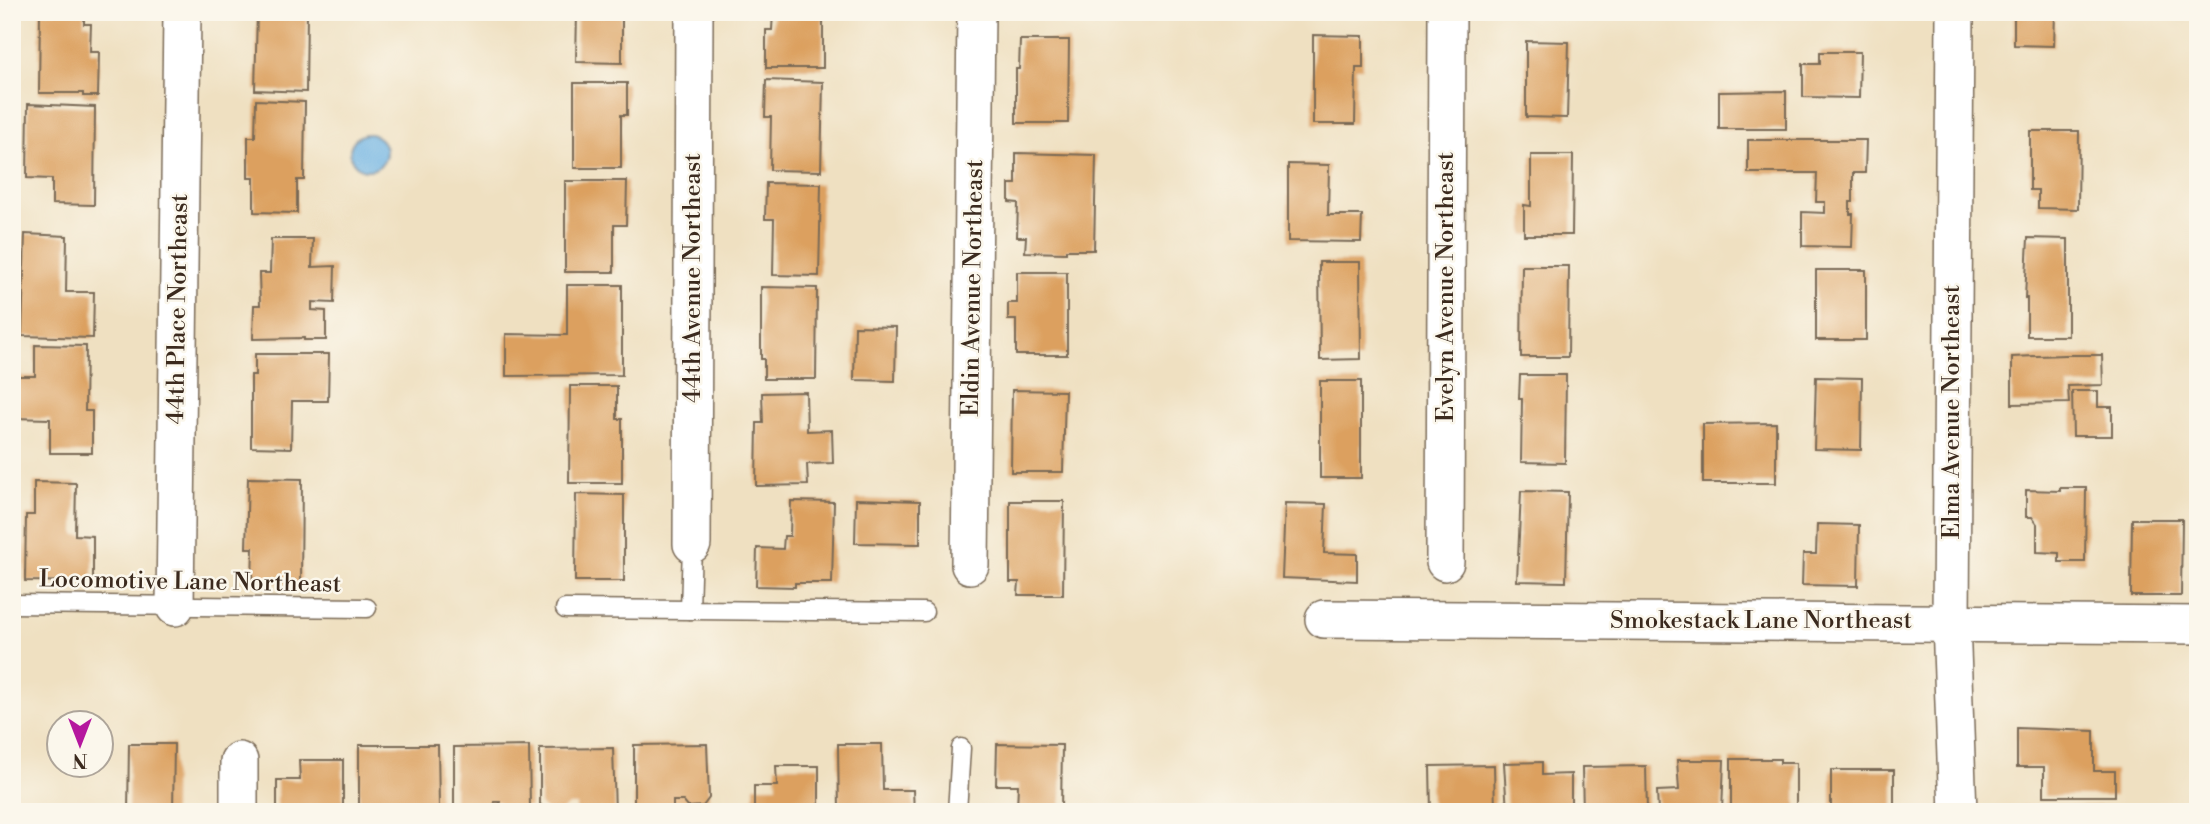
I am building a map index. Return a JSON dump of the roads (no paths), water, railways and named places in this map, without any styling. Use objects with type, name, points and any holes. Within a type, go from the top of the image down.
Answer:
[{"type":"street","name":"44th Place Northeast","points":[[175,607],[182,12]]},
{"type":"street","name":"44th Avenue Northeast","points":[[692,544],[694,12]]},
{"type":"street","name":"Eldin Avenue Northeast","points":[[970,565],[975,12]]},
{"type":"street","name":"Evelyn Avenue Northeast","points":[[1445,562],[1447,12]]},
{"type":"street","name":"Elma Avenue Northeast","points":[[1955,12],[1951,622],[1958,812]]},
{"type":"street","name":"Smokestack Lane Northeast","points":[[1324,619],[2198,625]]},
{"type":"street","points":[[239,761],[239,812]]},
{"type":"lane","points":[[690,610],[692,544]]},
{"type":"lane","name":"Locomotive Lane Northeast","points":[[12,604],[367,608]]},
{"type":"lane","points":[[565,610],[924,612]]},
{"type":"lane","points":[[957,812],[961,748]]},
{"type":"water","points":[[368,134],[381,139],[386,152],[381,165],[368,170],[355,165],[350,152],[355,139]]}]
